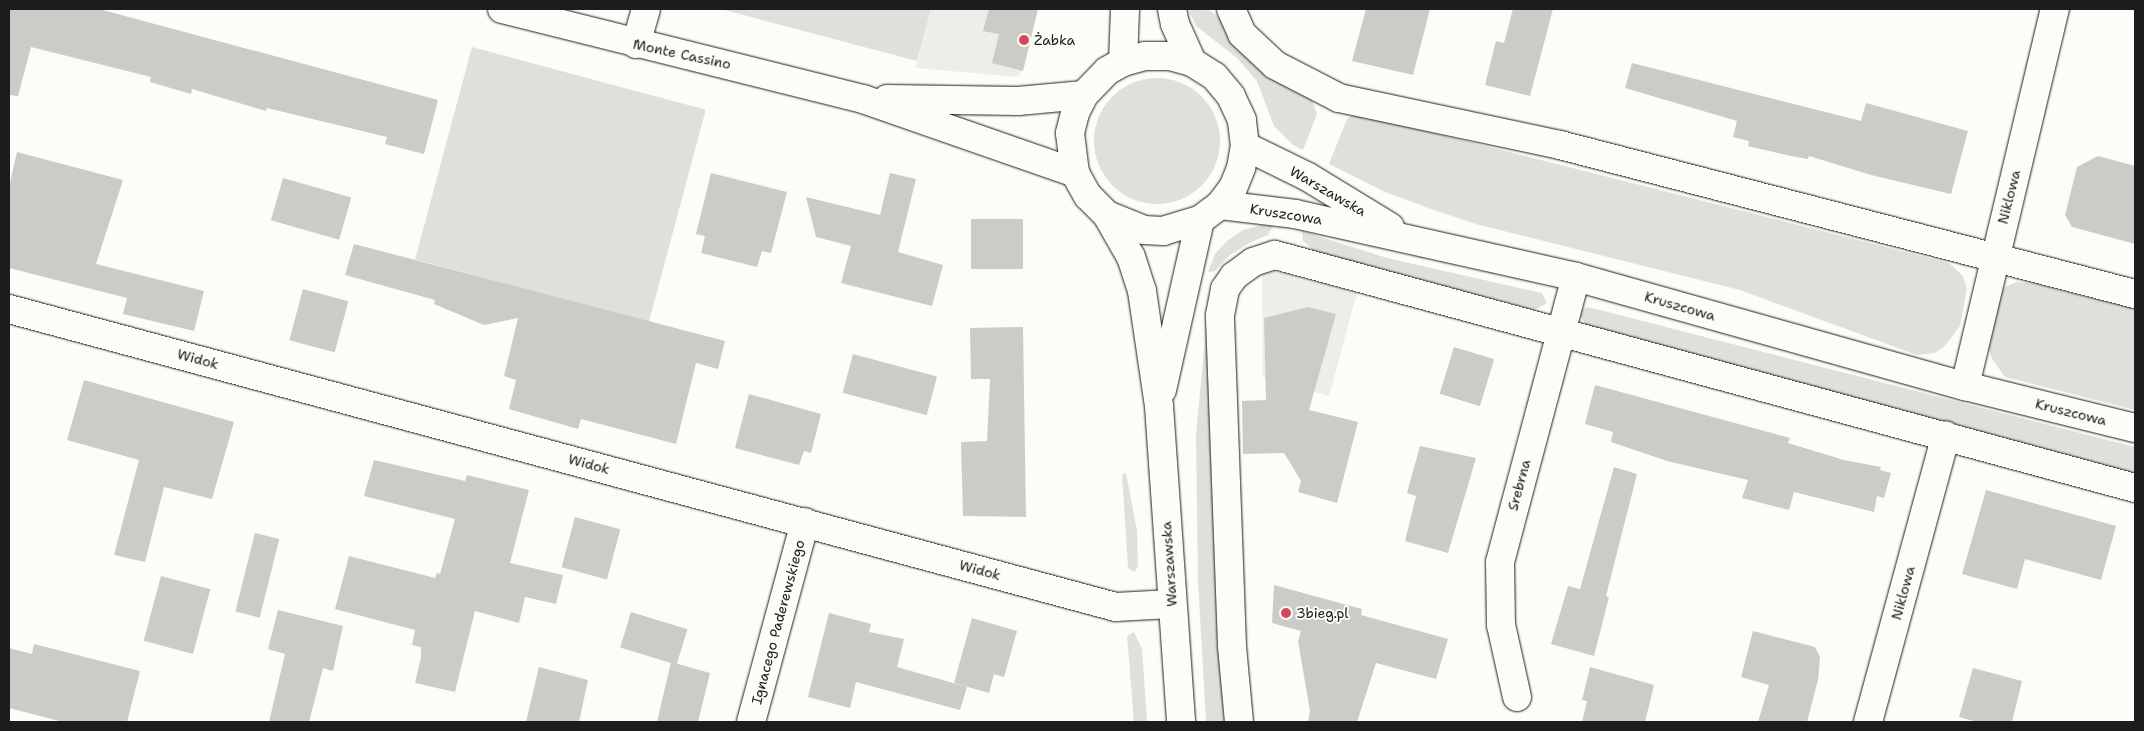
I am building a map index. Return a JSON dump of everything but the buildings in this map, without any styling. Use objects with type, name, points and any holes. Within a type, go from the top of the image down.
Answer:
[{"type":"street","name":"Monte Cassino","points":[[502,9],[636,44],[734,64],[863,99],[1075,173]]},
{"type":"street","points":[[636,44],[646,9]]},
{"type":"street","points":[[1122,62],[1124,9]]},
{"type":"street","points":[[1172,9],[1175,24],[1192,62]]},
{"type":"street","points":[[1231,9],[1242,34],[1275,65],[1339,98],[1560,145],[2135,294]]},
{"type":"street","name":"Niklowa","points":[[1965,386],[2055,9]]},
{"type":"street","points":[[1145,56],[1169,56],[1192,62],[1214,76],[1231,96],[1242,120],[1245,146],[1238,174],[1210,212],[1182,227],[1153,230],[1125,224],[1107,215],[1088,196],[1075,173],[1070,133],[1075,113],[1084,95],[1107,71],[1122,62],[1145,56]]},
{"type":"street","name":"Monte Cassino","points":[[863,99],[1018,101],[1084,95]]},
{"type":"street","name":"Warszawska","points":[[1245,146],[1308,177],[1409,238]]},
{"type":"street","name":"Warszawska","points":[[1159,406],[1210,212]]},
{"type":"street","name":"Kruszcowa","points":[[1210,212],[1295,214],[1409,238],[1576,277],[1965,386],[2135,428]]},
{"type":"street","name":"Warszawska","points":[[1107,215],[1131,257],[1142,291],[1159,406],[1180,722]]},
{"type":"street","points":[[1239,722],[1232,646],[1220,314],[1225,289],[1234,276],[1253,262],[1282,255],[1561,333],[1946,435],[2135,488]]},
{"type":"street","name":"Srebrna","points":[[1517,697],[1501,625],[1500,562],[1576,277]]},
{"type":"street","name":"Widok","points":[[9,309],[1116,607],[1171,604]]},
{"type":"street","name":"Niklowa","points":[[1868,722],[1946,435]]},
{"type":"street","name":"Ignacego Paderewskiego","points":[[751,722],[805,522]]},
{"type":"shaded area","points":[[721,9],[931,9],[917,61]]},
{"type":"shaded area","points":[[931,9],[1038,9],[1019,77],[916,68]]},
{"type":"shaded area","points":[[1195,9],[1211,11],[1312,100],[1317,114],[1303,150],[1293,145],[1274,126],[1257,81],[1237,58],[1196,26],[1189,11]]},
{"type":"shaded area","points":[[472,47],[706,110],[649,322],[415,260]]},
{"type":"shaded area","points":[[1157,78],[1181,83],[1201,97],[1215,117],[1220,141],[1215,165],[1201,185],[1181,199],[1157,204],[1133,199],[1113,185],[1099,165],[1094,141],[1099,117],[1113,97],[1133,83]]},
{"type":"shaded area","points":[[1355,113],[1949,263],[1963,276],[1967,289],[1960,326],[1944,347],[1935,353],[1917,355],[1740,290],[1476,224],[1434,210],[1383,191],[1329,164],[1347,119]]},
{"type":"shaded area","points":[[1271,223],[1273,226],[1268,235],[1251,242],[1230,255],[1215,271],[1208,272],[1215,254],[1227,241],[1243,230]]},
{"type":"shaded area","points":[[1302,231],[1387,258],[1542,293],[1547,303],[1534,310],[1314,251],[1303,241]]},
{"type":"shaded area","points":[[1274,271],[1357,293],[1329,396],[1263,377],[1262,274]]},
{"type":"shaded area","points":[[2016,282],[2032,283],[2135,309],[2135,410],[2005,377],[1992,359],[1988,346],[1997,298],[2005,287]]},
{"type":"shaded area","points":[[1588,307],[2135,447],[2135,474],[1587,326],[1580,316],[1580,311]]},
{"type":"shaded area","points":[[1208,309],[1224,722],[1206,722],[1198,580],[1196,434]]},
{"type":"shaded area","points":[[1126,473],[1137,531],[1138,566],[1134,572],[1128,568],[1122,474]]},
{"type":"shaded area","points":[[1134,632],[1142,649],[1147,722],[1134,722],[1127,636]]},
{"type":"place","name":"Żabka","points":[[1024,40]]},
{"type":"place","name":"3bieg.pl","points":[[1286,613]]}]
